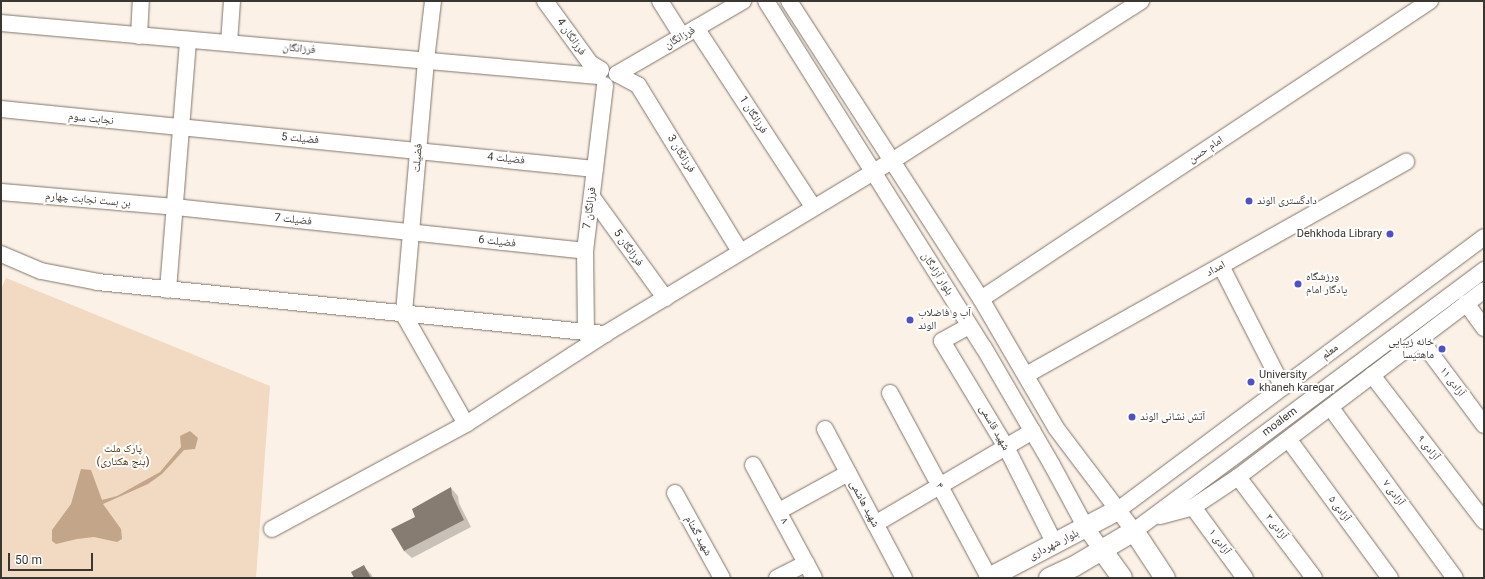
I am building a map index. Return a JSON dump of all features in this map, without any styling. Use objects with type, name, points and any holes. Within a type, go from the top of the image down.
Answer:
[{"type":"main road","name":"بلوار شهرداری","points":[[989,578],[1118,510]]},
{"type":"main road","points":[[1049,578],[1134,531],[1165,578]]},
{"type":"main road","points":[[1102,550],[1121,578]]},
{"type":"street","points":[[139,36],[141,1]]},
{"type":"street","points":[[229,43],[232,1]]},
{"type":"street","name":"فضیلت","points":[[404,315],[410,233],[433,1]]},
{"type":"street","name":"فرزانگان 4","points":[[545,1],[601,77]]},
{"type":"street","points":[[660,1],[682,36]]},
{"type":"street","name":"فرزانگان","points":[[1,23],[426,60],[601,77],[612,85],[616,80],[616,74],[743,1]]},
{"type":"street","name":"بلوار آزادگان","points":[[766,1],[969,326],[1033,431],[1086,528],[1102,550]]},
{"type":"street","points":[[789,1],[981,299],[1056,428],[1134,531]]},
{"type":"street","points":[[272,529],[466,424],[605,334],[873,173],[1141,1]]},
{"type":"street","name":"امام حسن","points":[[981,299],[1430,1]]},
{"type":"street","name":"فرزانگان 1","points":[[696,28],[809,201]]},
{"type":"street","points":[[168,290],[188,40]]},
{"type":"street","name":"فرزانگان 3","points":[[616,74],[638,84],[736,245]]},
{"type":"street","name":"فرزانگان 7","points":[[586,332],[585,251],[592,197],[601,77]]},
{"type":"street","name":"نجابت سوم","points":[[1,109],[181,129]]},
{"type":"street","name":"فضیلت 5","points":[[181,129],[418,150]]},
{"type":"street","name":"فضیلت 4","points":[[418,150],[594,169]]},
{"type":"street","name":"امداد","points":[[1026,375],[1406,162]]},
{"type":"street","name":"بن بست نجابت چهارم","points":[[1,192],[175,207]]},
{"type":"street","name":"فرزانگان 5","points":[[592,197],[665,298]]},
{"type":"street","name":"فضیلت 7","points":[[175,207],[410,233]]},
{"type":"street","name":"فضیلت 6","points":[[410,233],[585,251]]},
{"type":"street","name":"معلم","points":[[1118,510],[1484,237]]},
{"type":"street","points":[[1,254],[41,271],[98,282],[404,315],[605,334]]},
{"type":"street","points":[[1221,266],[1283,387]]},
{"type":"street","name":"moalem","points":[[1134,531],[1484,270]]},
{"type":"street","points":[[1151,519],[1193,507],[1238,477],[1289,440],[1484,290]]},
{"type":"street","points":[[1466,303],[1484,328]]},
{"type":"street","points":[[404,315],[466,424]]},
{"type":"street","name":"شهید قاسمی","points":[[969,326],[942,341],[1006,447],[1056,544]]},
{"type":"street","name":"آزادی ۱۱","points":[[1420,339],[1484,425]]},
{"type":"street","name":"آزادی ۹","points":[[1372,375],[1484,521]]},
{"type":"street","name":"۴","points":[[890,393],[989,578]]},
{"type":"street","name":"آزادی ۷","points":[[1331,408],[1455,578]]},
{"type":"street","name":"شهید هاشمی","points":[[824,429],[904,578]]},
{"type":"street","points":[[875,524],[1033,431]]},
{"type":"street","name":"آزادی ۵","points":[[1289,440],[1390,578]]},
{"type":"street","name":"۸","points":[[753,465],[814,578]]},
{"type":"street","points":[[779,511],[848,473]]},
{"type":"street","name":"آزادی ۳","points":[[1238,477],[1314,578]]},
{"type":"street","name":"شهید گمنام","points":[[675,493],[722,578]]},
{"type":"street","name":"آزادی ۱","points":[[1193,507],[1245,578]]},
{"type":"street","points":[[777,578],[806,563]]},
{"type":"green space","name":"پارک ملت (پنج هکتاری)","points":[[6,278],[270,386],[256,578],[1,578],[1,289]]},
{"type":"shaded area","points":[[190,431],[198,438],[195,449],[184,450],[162,474],[148,484],[103,504],[121,529],[122,539],[117,542],[94,537],[56,544],[52,541],[52,530],[71,504],[81,469],[91,470],[102,500],[117,496],[160,472],[181,447],[180,436]]},
{"type":"building","points":[[451,487],[452,495],[464,520],[404,551],[391,529],[415,517],[412,509]]},
{"type":"building","points":[[364,565],[371,578],[354,578],[351,572]]},
{"type":"place","name":"دادگستری الوند","points":[[1249,201]]},
{"type":"place","name":"Dehkhoda Library","points":[[1390,234]]},
{"type":"place","name":"ورزشگاه یادگار امام","points":[[1298,284]]},
{"type":"place","name":"آب و فاضلاب الوند","points":[[910,320]]},
{"type":"place","name":"خانه زیبایی ماهتیسا","points":[[1442,349]]},
{"type":"place","name":"University khaneh karegar","points":[[1251,382]]},
{"type":"place","name":"آتش نشانی الوند","points":[[1132,417]]}]
